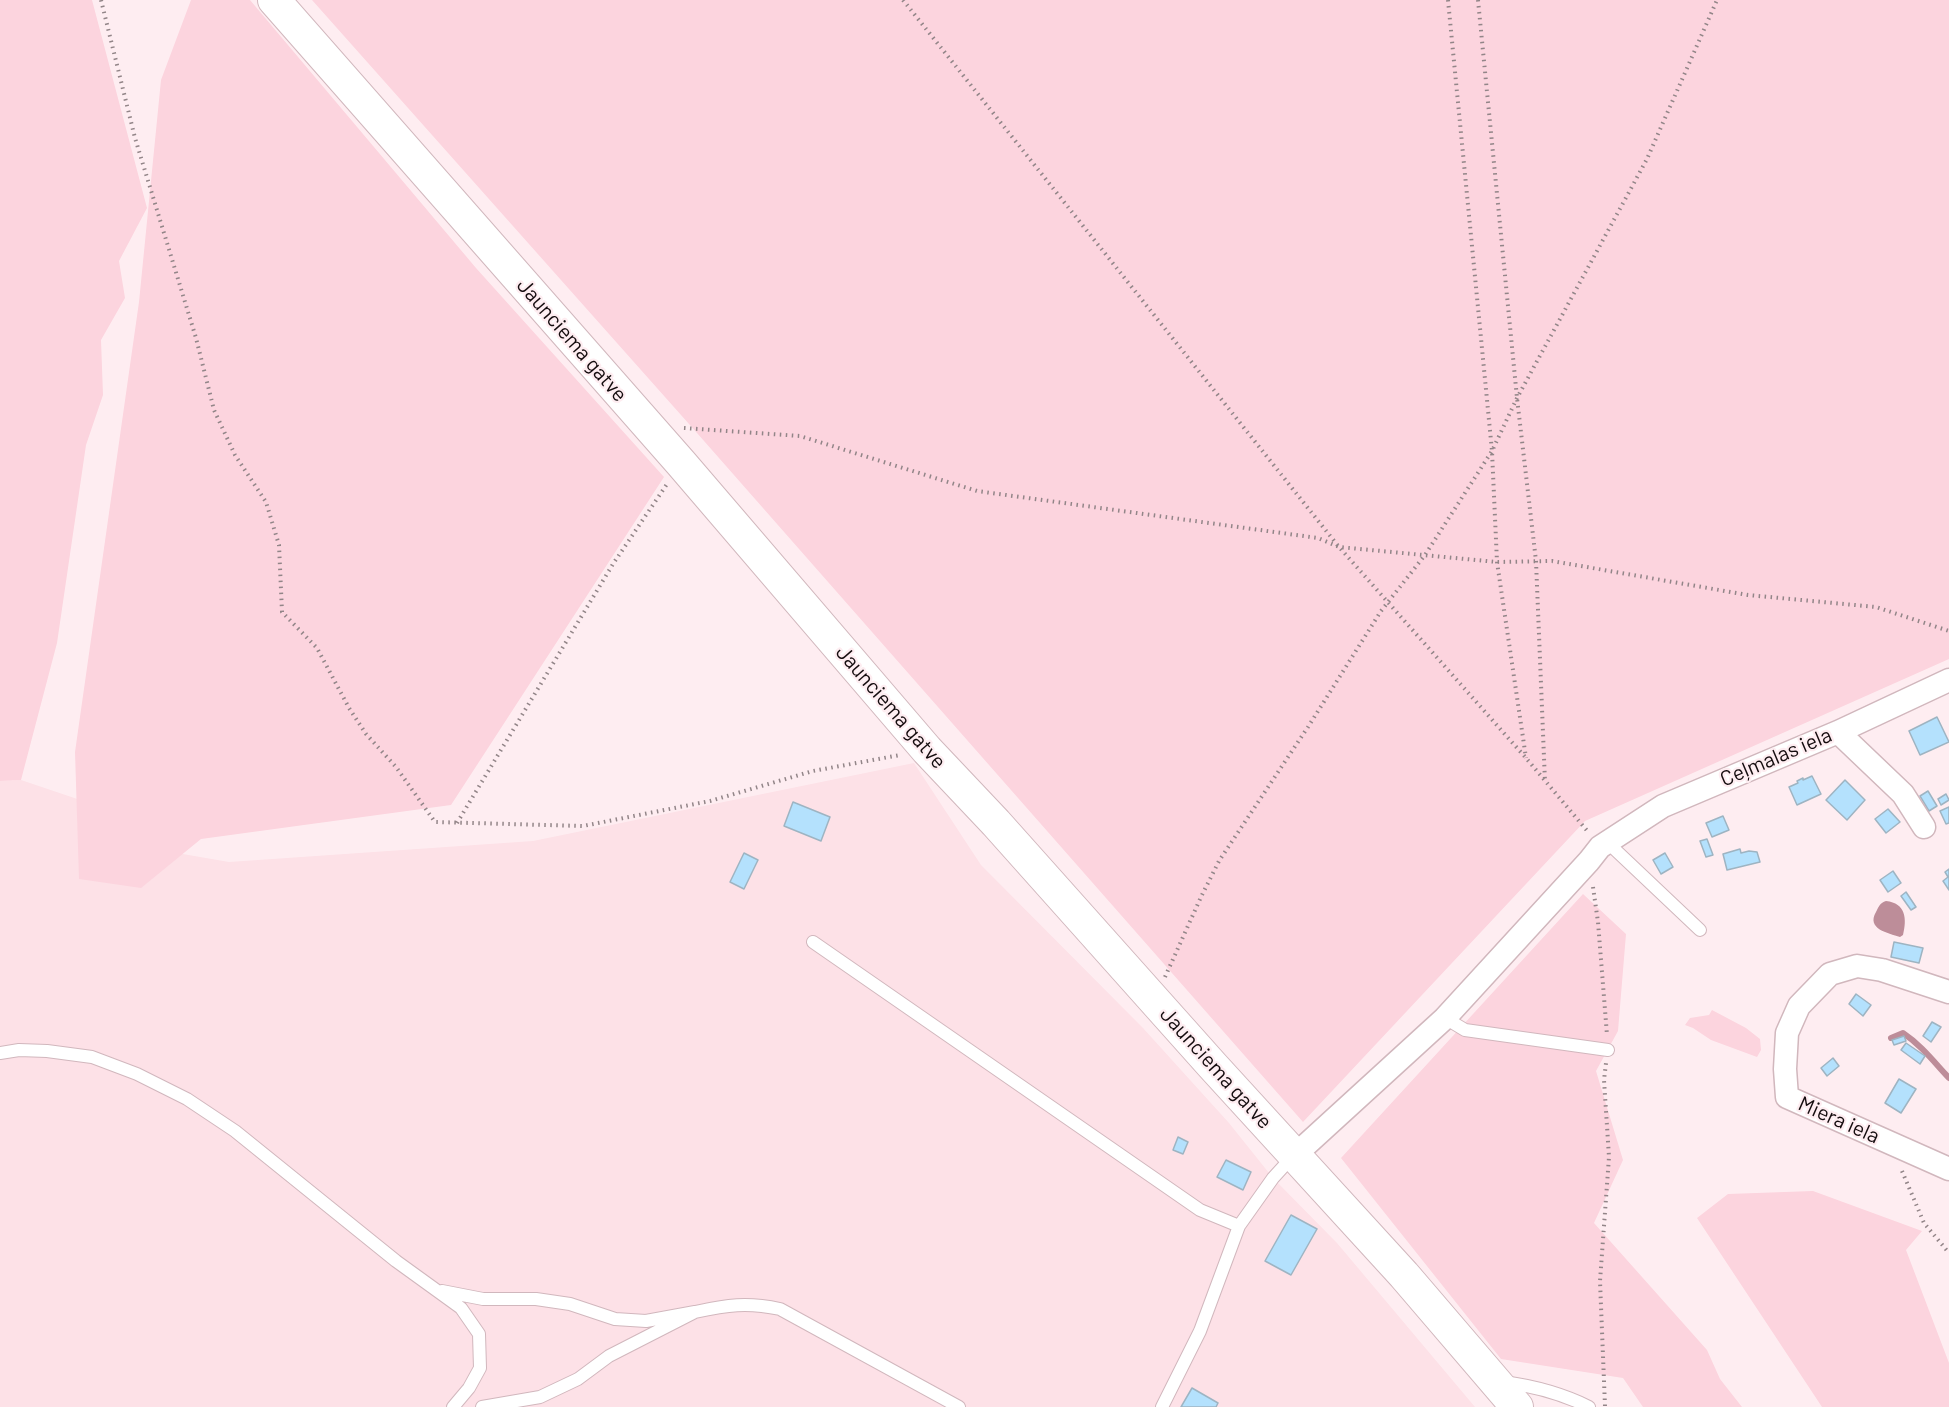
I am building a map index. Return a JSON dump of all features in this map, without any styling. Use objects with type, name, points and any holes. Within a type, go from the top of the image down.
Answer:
[{"type":"main road","name":"Jaunciema gatve","points":[[273,0],[681,463],[927,750],[996,823],[1404,1275],[1517,1407]]},
{"type":"street","name":"Ceļmalas iela","points":[[1295,1155],[1445,1018],[1598,850],[1663,806],[1838,732],[1949,680]]},
{"type":"street","points":[[1838,732],[1903,794],[1924,827]]},
{"type":"street","name":"Miera iela","points":[[1949,992],[1882,970],[1857,966],[1830,974],[1799,1006],[1787,1034],[1785,1069],[1787,1097],[1949,1169]]},
{"type":"lane","points":[[1598,850],[1700,930]]},
{"type":"lane","points":[[813,942],[1200,1210],[1239,1226]]},
{"type":"lane","points":[[1445,1018],[1465,1030],[1608,1050]]},
{"type":"lane","points":[[0,1053],[19,1050],[47,1051],[92,1057],[137,1074],[187,1099],[235,1131],[396,1261],[460,1308],[479,1334],[480,1368],[470,1388],[453,1407]]},
{"type":"lane","points":[[1162,1407],[1200,1331],[1239,1226],[1273,1178],[1295,1155]]},
{"type":"lane","points":[[438,1290],[483,1299],[536,1299],[570,1304],[615,1319],[646,1321],[729,1305],[758,1304],[780,1309],[959,1407]]},
{"type":"lane","points":[[482,1407],[540,1397],[578,1379],[609,1356],[695,1312]]},
{"type":"lane","points":[[1494,1381],[1529,1386],[1576,1400],[1589,1407]]},
{"type":"lane","points":[[540,1397],[550,1407]]},
{"type":"path","points":[[101,0],[135,138],[196,338],[214,410],[235,455],[266,502],[279,545],[282,612],[316,648],[366,734],[396,767],[435,822],[583,826],[710,801],[813,771],[927,750]]},
{"type":"path","points":[[903,0],[1339,547],[1526,758],[1598,850],[1598,922],[1608,1050],[1604,1080],[1609,1157],[1600,1281],[1605,1407]]},
{"type":"path","points":[[1448,0],[1492,451],[1497,562],[1526,758]]},
{"type":"path","points":[[1478,0],[1517,398],[1536,561],[1545,782]]},
{"type":"path","points":[[1153,998],[1168,972],[1219,861],[1382,610],[1425,555],[1492,451],[1517,398],[1647,159],[1718,0]]},
{"type":"path","points":[[647,426],[800,436],[977,491],[1318,538],[1339,547],[1497,562],[1552,561],[1748,595],[1876,607],[1949,631]]},
{"type":"path","points":[[457,823],[613,564],[681,463]]},
{"type":"path","points":[[1891,1143],[1924,1223],[1949,1253]]},
{"type":"shaded area","points":[[0,0],[92,0],[147,208],[119,261],[125,298],[101,340],[103,395],[86,445],[57,643],[21,780],[0,781]]},
{"type":"shaded area","points":[[191,0],[250,0],[476,268],[664,477],[451,805],[201,839],[141,888],[79,879],[75,752],[139,302],[161,80]]},
{"type":"shaded area","points":[[312,0],[1949,0],[1949,659],[1585,821],[1303,1122],[697,433]]},
{"type":"shaded area","points":[[914,763],[981,865],[1143,1028],[1229,1123],[1273,1178],[1337,1243],[1475,1407],[0,1407],[0,781],[21,780],[184,835],[177,853],[229,862],[533,841]]},
{"type":"shaded area","points":[[1583,894],[1626,934],[1618,1031],[1596,1071],[1623,1160],[1594,1223],[1707,1350],[1720,1379],[1742,1407],[1643,1407],[1623,1378],[1501,1359],[1341,1158]]},
{"type":"shaded area","points":[[1886,901],[1898,905],[1905,918],[1903,935],[1900,937],[1884,932],[1874,923],[1878,908]]},
{"type":"shaded area","points":[[1712,1010],[1746,1028],[1760,1039],[1761,1050],[1757,1057],[1711,1040],[1685,1025],[1690,1018],[1709,1015]]},
{"type":"shaded area","points":[[1813,1191],[1922,1231],[1906,1250],[1949,1363],[1949,1407],[1822,1407],[1697,1218],[1728,1194]]},
{"type":"building","points":[[1937,717],[1949,742],[1920,755],[1909,731]]},
{"type":"building","points":[[1812,776],[1821,794],[1797,805],[1789,787],[1803,778],[1803,780]]},
{"type":"building","points":[[1845,780],[1865,800],[1847,820],[1826,800]]},
{"type":"building","points":[[1928,791],[1937,806],[1929,811],[1920,796]]},
{"type":"building","points":[[1946,794],[1949,800],[1941,805],[1938,799]]},
{"type":"building","points":[[793,802],[830,817],[821,841],[784,826]]},
{"type":"building","points":[[1949,807],[1949,823],[1946,824],[1940,811]]},
{"type":"building","points":[[1888,809],[1900,822],[1886,833],[1875,819]]},
{"type":"building","points":[[1723,816],[1729,830],[1712,837],[1706,823]]},
{"type":"building","points":[[1707,839],[1713,855],[1706,857],[1700,841]]},
{"type":"building","points":[[1740,849],[1741,853],[1757,852],[1760,862],[1727,870],[1723,854]]},
{"type":"building","points":[[744,853],[758,860],[744,889],[730,882]]},
{"type":"building","points":[[1665,853],[1673,867],[1661,874],[1653,860]]},
{"type":"building","points":[[1949,869],[1949,890],[1943,881],[1948,877],[1945,872]]},
{"type":"building","points":[[1893,871],[1901,883],[1888,892],[1880,880]]},
{"type":"building","points":[[1906,892],[1916,907],[1911,910],[1901,896]]},
{"type":"building","points":[[1894,942],[1923,948],[1919,963],[1891,957]]},
{"type":"building","points":[[1856,994],[1871,1005],[1863,1016],[1849,1004]]},
{"type":"building","points":[[1932,1022],[1941,1027],[1931,1042],[1923,1036]]},
{"type":"building","points":[[1904,1036],[1906,1041],[1894,1045],[1892,1040]]},
{"type":"building","points":[[1906,1043],[1925,1056],[1920,1064],[1901,1050]]},
{"type":"building","points":[[1833,1058],[1839,1066],[1827,1076],[1821,1068]]},
{"type":"building","points":[[1899,1079],[1916,1089],[1901,1113],[1885,1103]]},
{"type":"building","points":[[1178,1137],[1188,1142],[1183,1154],[1173,1150]]},
{"type":"building","points":[[1226,1160],[1251,1172],[1243,1190],[1217,1177]]},
{"type":"building","points":[[1291,1215],[1317,1229],[1291,1275],[1265,1261]]},
{"type":"building","points":[[1192,1388],[1218,1403],[1216,1407],[1181,1407]]},
{"type":"waterway","points":[[1891,1038],[1903,1033],[1922,1048],[1949,1078]]}]
